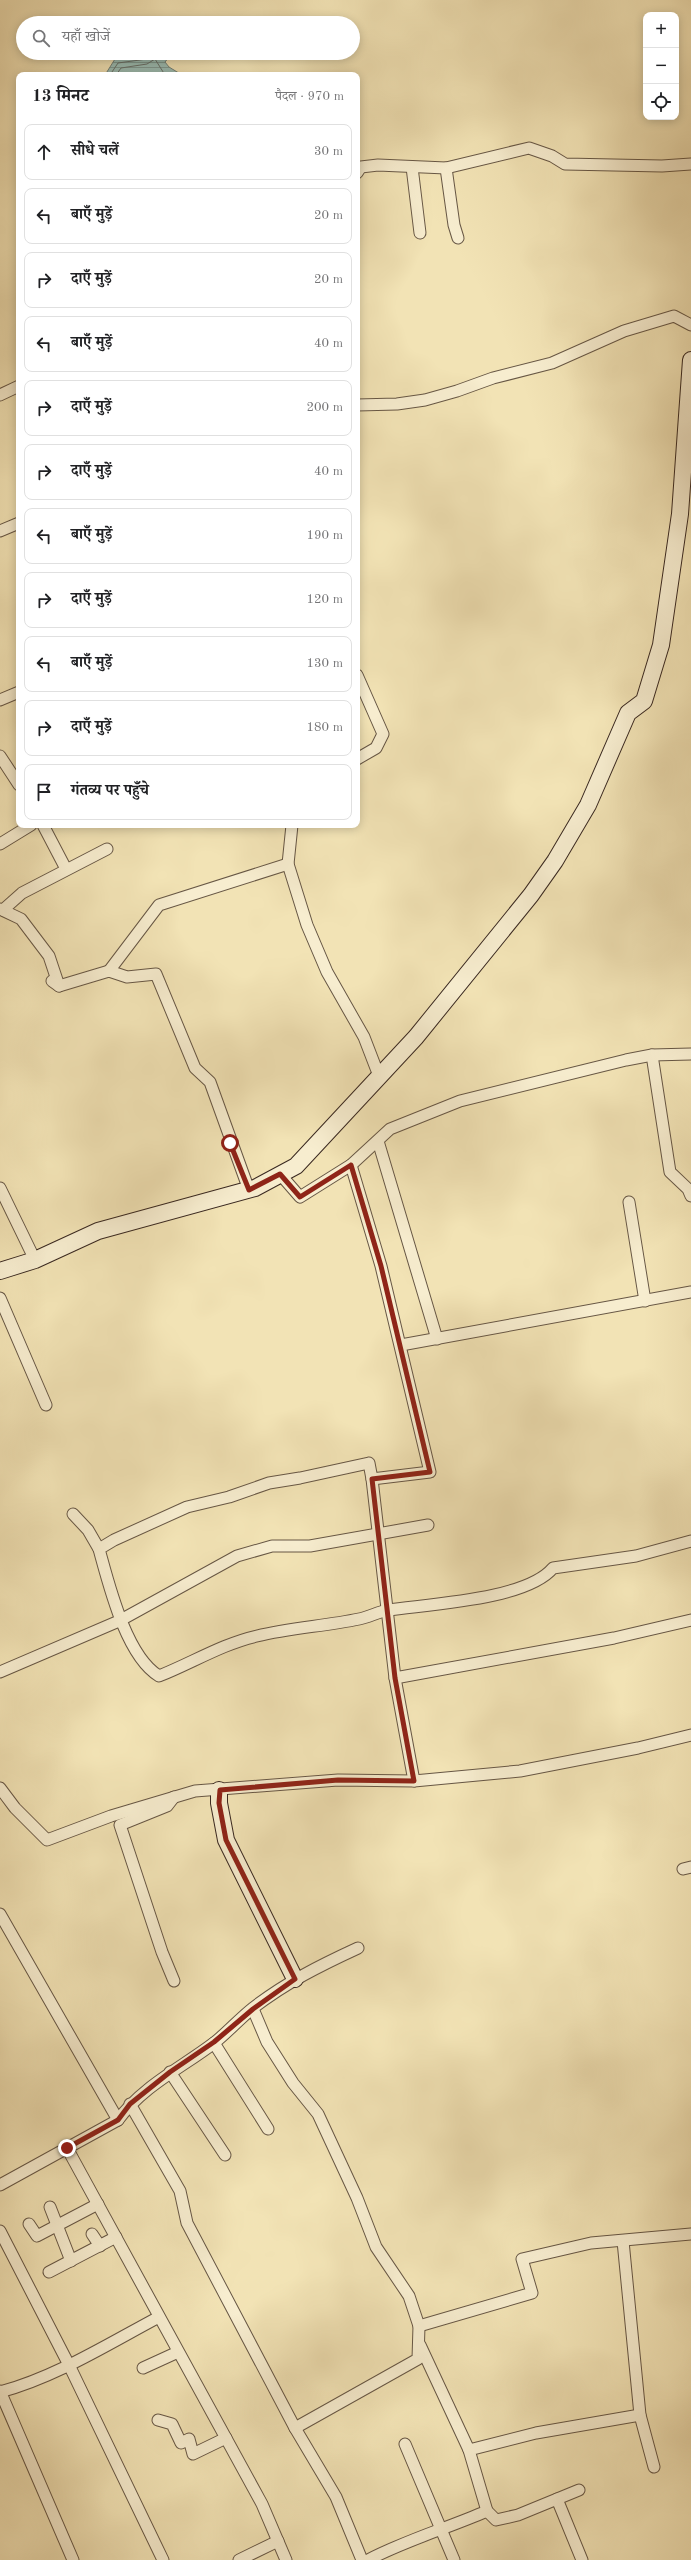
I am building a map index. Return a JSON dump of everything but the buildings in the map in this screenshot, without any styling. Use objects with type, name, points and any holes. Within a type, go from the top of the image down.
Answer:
[{"type":"street","points":[[360,168],[361,167],[378,165],[446,168],[529,148],[552,156],[565,164],[662,166],[691,164]]},
{"type":"street","points":[[412,167],[420,233]]},
{"type":"street","points":[[446,168],[454,225],[458,238]]},
{"type":"street","points":[[360,405],[397,404],[444,395],[493,378],[552,363],[624,331],[674,316],[691,325]]},
{"type":"street","points":[[0,1271],[35,1260],[98,1231],[249,1190],[296,1166],[416,1037],[531,895],[555,861],[588,805],[628,713],[644,701],[661,645],[678,521],[691,360]]},
{"type":"street","points":[[0,395],[16,387]]},
{"type":"street","points":[[0,531],[16,524]]},
{"type":"street","points":[[360,682],[383,734],[376,748],[360,757]]},
{"type":"street","points":[[0,700],[16,693]]},
{"type":"street","points":[[0,756],[16,780]]},
{"type":"street","points":[[0,844],[26,828]]},
{"type":"street","points":[[45,828],[66,869]]},
{"type":"street","points":[[292,828],[288,864],[307,925],[327,972],[364,1038],[379,1076]]},
{"type":"street","points":[[107,849],[22,893],[2,910],[21,919],[49,956],[56,983],[109,971],[127,977],[156,974],[195,1068],[210,1082],[249,1190]]},
{"type":"street","points":[[109,971],[159,905],[288,864]]},
{"type":"street","points":[[280,1174],[300,1197],[351,1165],[390,1129],[460,1100],[652,1055],[691,1054]]},
{"type":"street","points":[[652,1055],[670,1172],[688,1189],[691,1196]]},
{"type":"street","points":[[378,1141],[437,1339]]},
{"type":"street","points":[[351,1165],[381,1266],[430,1472],[372,1479]]},
{"type":"street","points":[[0,1188],[35,1260]]},
{"type":"street","points":[[629,1202],[645,1301]]},
{"type":"street","points":[[401,1345],[691,1292]]},
{"type":"street","points":[[0,1298],[46,1405]]},
{"type":"street","points":[[99,1550],[114,1540],[158,1518],[187,1507],[229,1496],[268,1483],[369,1463],[395,1678],[414,1781]]},
{"type":"street","points":[[73,1514],[88,1530],[99,1550],[120,1620],[150,1671],[159,1676],[224,1645],[296,1628],[359,1619],[386,1610],[450,1604],[502,1593],[544,1578],[553,1568],[636,1556],[691,1541]]},
{"type":"street","points":[[0,1672],[120,1620],[237,1556],[272,1546],[310,1546],[378,1532],[428,1525]]},
{"type":"street","points":[[395,1678],[614,1638],[691,1620]]},
{"type":"street","points":[[0,1788],[15,1808],[47,1840],[111,1816],[195,1791],[338,1780],[414,1781],[520,1771],[638,1748],[691,1735]]},
{"type":"street","points":[[220,1790],[219,1803],[226,1840],[295,1979]]},
{"type":"street","points":[[174,1797],[167,1806],[120,1825],[162,1952],[174,1981]]},
{"type":"street","points":[[0,1914],[118,2120]]},
{"type":"street","points":[[0,2185],[118,2120],[130,2104],[170,2072],[214,2042],[253,2009],[295,1979],[358,1948]]},
{"type":"street","points":[[253,2009],[267,2042],[293,2083],[318,2114],[357,2198],[376,2247],[409,2296],[419,2326],[418,2359],[295,2428]]},
{"type":"street","points":[[214,2042],[268,2129]]},
{"type":"street","points":[[170,2072],[226,2155]]},
{"type":"street","points":[[130,2104],[180,2191],[187,2223],[295,2428],[336,2497],[362,2560]]},
{"type":"street","points":[[67,2148],[262,2504],[286,2560]]},
{"type":"street","points":[[29,2224],[37,2236],[98,2204]]},
{"type":"street","points":[[50,2207],[56,2226],[72,2260]]},
{"type":"street","points":[[0,2231],[68,2365],[163,2560]]},
{"type":"street","points":[[92,2234],[100,2246]]},
{"type":"street","points":[[419,2326],[532,2293],[522,2259],[591,2243],[691,2234]]},
{"type":"street","points":[[49,2272],[116,2237]]},
{"type":"street","points":[[623,2241],[640,2415],[654,2467]]},
{"type":"street","points":[[73,2560],[0,2392],[17,2387],[68,2365],[159,2317]]},
{"type":"street","points":[[418,2342],[469,2450],[487,2511],[496,2520],[518,2515],[579,2490]]},
{"type":"street","points":[[143,2368],[178,2352]]},
{"type":"street","points":[[469,2450],[536,2433],[640,2415]]},
{"type":"street","points":[[158,2420],[172,2424],[181,2443],[189,2439],[193,2454],[226,2438]]},
{"type":"street","points":[[405,2444],[443,2530],[454,2560]]},
{"type":"street","points":[[558,2499],[582,2560]]},
{"type":"street","points":[[368,2560],[392,2547],[443,2530],[487,2511]]},
{"type":"street","points":[[239,2560],[278,2542]]},
{"type":"water","points":[[114,60],[167,60],[165,62],[169,67],[177,72],[107,72]]},
{"type":"route","points":[[67,2148],[118,2120],[130,2104],[170,2072],[214,2042],[253,2009],[295,1979],[226,1840],[219,1803],[220,1790],[288,1783],[338,1780],[414,1781],[395,1678],[394,1657],[386,1610],[372,1479],[430,1472],[381,1266],[351,1165],[300,1197],[280,1174],[249,1190],[230,1143]]}]
